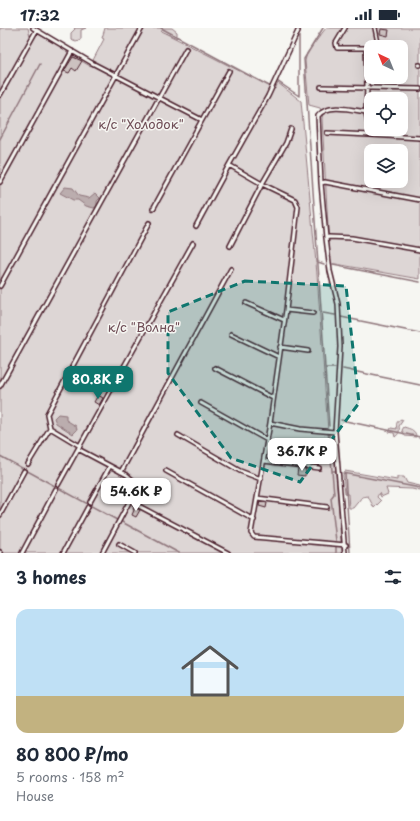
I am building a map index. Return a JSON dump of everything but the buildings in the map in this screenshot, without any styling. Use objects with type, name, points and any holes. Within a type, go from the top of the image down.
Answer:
[{"type":"lane","points":[[33,28],[116,76],[202,120]]},
{"type":"lane","points":[[0,286],[142,28]]},
{"type":"lane","points":[[345,28],[336,43],[337,48],[364,48]]},
{"type":"lane","points":[[375,28],[377,40]]},
{"type":"lane","points":[[0,95],[36,31]]},
{"type":"lane","points":[[196,226],[268,96],[298,32]]},
{"type":"lane","points":[[0,386],[186,49]]},
{"type":"lane","points":[[0,182],[72,51]]},
{"type":"lane","points":[[152,209],[229,71]]},
{"type":"lane","points":[[367,84],[367,92]]},
{"type":"lane","points":[[321,87],[420,89]]},
{"type":"lane","points":[[346,553],[335,432],[340,340],[338,304],[330,271],[326,238],[321,183],[318,116],[322,111],[332,108],[364,112]]},
{"type":"lane","points":[[230,246],[262,184],[286,143],[291,129]]},
{"type":"lane","points":[[327,133],[364,135]]},
{"type":"lane","points":[[387,136],[420,138]]},
{"type":"lane","points":[[229,165],[294,200],[298,207],[286,310],[270,423],[252,533],[254,537],[346,545]]},
{"type":"lane","points":[[321,183],[325,182],[420,200]]},
{"type":"lane","points":[[102,553],[135,491],[136,483],[127,475],[79,448],[50,428],[47,414],[149,223]]},
{"type":"lane","points":[[326,238],[352,238],[420,250]]},
{"type":"lane","points":[[58,485],[193,244]]},
{"type":"lane","points":[[121,472],[231,269]]},
{"type":"lane","points":[[246,303],[284,320]]},
{"type":"lane","points":[[286,310],[313,313]]},
{"type":"lane","points":[[231,334],[279,357]]},
{"type":"lane","points":[[280,347],[308,351]]},
{"type":"lane","points":[[215,368],[273,398]]},
{"type":"lane","points":[[201,403],[267,440]]},
{"type":"lane","points":[[270,423],[300,429],[335,432]]},
{"type":"lane","points":[[28,464],[50,428]]},
{"type":"lane","points":[[178,435],[240,471],[261,479]]},
{"type":"lane","points":[[264,461],[319,468]]},
{"type":"lane","points":[[90,502],[110,466]]},
{"type":"lane","points":[[0,515],[24,471]]},
{"type":"lane","points":[[166,471],[254,520]]},
{"type":"lane","points":[[22,553],[56,489]]},
{"type":"lane","points":[[257,498],[327,507]]},
{"type":"lane","points":[[135,504],[228,553]]},
{"type":"lane","points":[[63,553],[88,507]]},
{"type":"lane","points":[[119,544],[135,553]]},
{"type":"highlighted area","points":[[245,281],[346,286],[359,403],[300,482],[231,458],[168,373],[168,312]]},
{"type":"green space","points":[[0,28],[28,28],[30,36],[33,38],[38,34],[65,49],[68,53],[64,62],[67,64],[73,56],[90,66],[104,39],[102,38],[105,28],[172,28],[177,32],[177,38],[161,31],[275,89],[278,83],[301,101],[317,274],[330,460],[335,461],[342,553],[0,553]]},
{"type":"green space","points":[[74,28],[86,28],[81,30],[81,39],[76,41],[71,39],[71,33],[75,29]]},
{"type":"green space","points":[[326,28],[420,28],[420,279],[330,263],[323,114],[320,108],[309,105],[305,61],[307,53]]},
{"type":"green space","points":[[401,419],[403,420],[399,426],[398,434],[395,437],[394,433],[389,432],[391,428],[397,429],[397,423]]},
{"type":"green space","points":[[404,427],[414,431],[416,437],[405,436],[402,430]]},
{"type":"green space","points":[[345,471],[397,480],[397,477],[404,477],[407,483],[420,486],[420,491],[412,489],[386,488],[388,494],[381,497],[379,493],[377,497],[381,501],[374,508],[368,496],[362,497],[353,508],[349,508],[348,494],[345,494],[343,475]]},
{"type":"shaded area","points":[[65,187],[73,188],[79,196],[89,198],[95,193],[100,198],[97,201],[97,206],[94,208],[86,206],[78,200],[73,200],[60,193]]},
{"type":"shaded area","points":[[58,414],[66,415],[66,420],[76,426],[77,430],[73,434],[56,423],[54,418]]},
{"type":"waterway","points":[[161,28],[273,88],[277,81],[299,96],[299,28]]},
{"type":"waterway","points":[[323,28],[304,59],[329,426]]},
{"type":"waterway","points":[[0,139],[40,64]]},
{"type":"waterway","points":[[318,262],[324,264]]},
{"type":"waterway","points":[[333,265],[420,282]]},
{"type":"waterway","points":[[323,313],[335,315]]},
{"type":"waterway","points":[[341,317],[420,333]]},
{"type":"waterway","points":[[325,368],[335,368]]},
{"type":"waterway","points":[[343,369],[420,385]]},
{"type":"waterway","points":[[341,420],[420,437]]},
{"type":"waterway","points":[[329,435],[332,471],[335,471]]},
{"type":"waterway","points":[[0,456],[117,520]]},
{"type":"waterway","points":[[332,471],[334,494],[331,498],[336,541]]},
{"type":"waterway","points":[[343,473],[420,488]]},
{"type":"waterway","points":[[345,473],[350,553]]},
{"type":"waterway","points":[[122,522],[179,553]]},
{"type":"waterway","points":[[336,547],[336,553]]},
{"type":"park label","name":"к/с \"Холодок\"","points":[[141,124]]},
{"type":"park label","name":"к/с \"Волна\"","points":[[144,327]]}]
